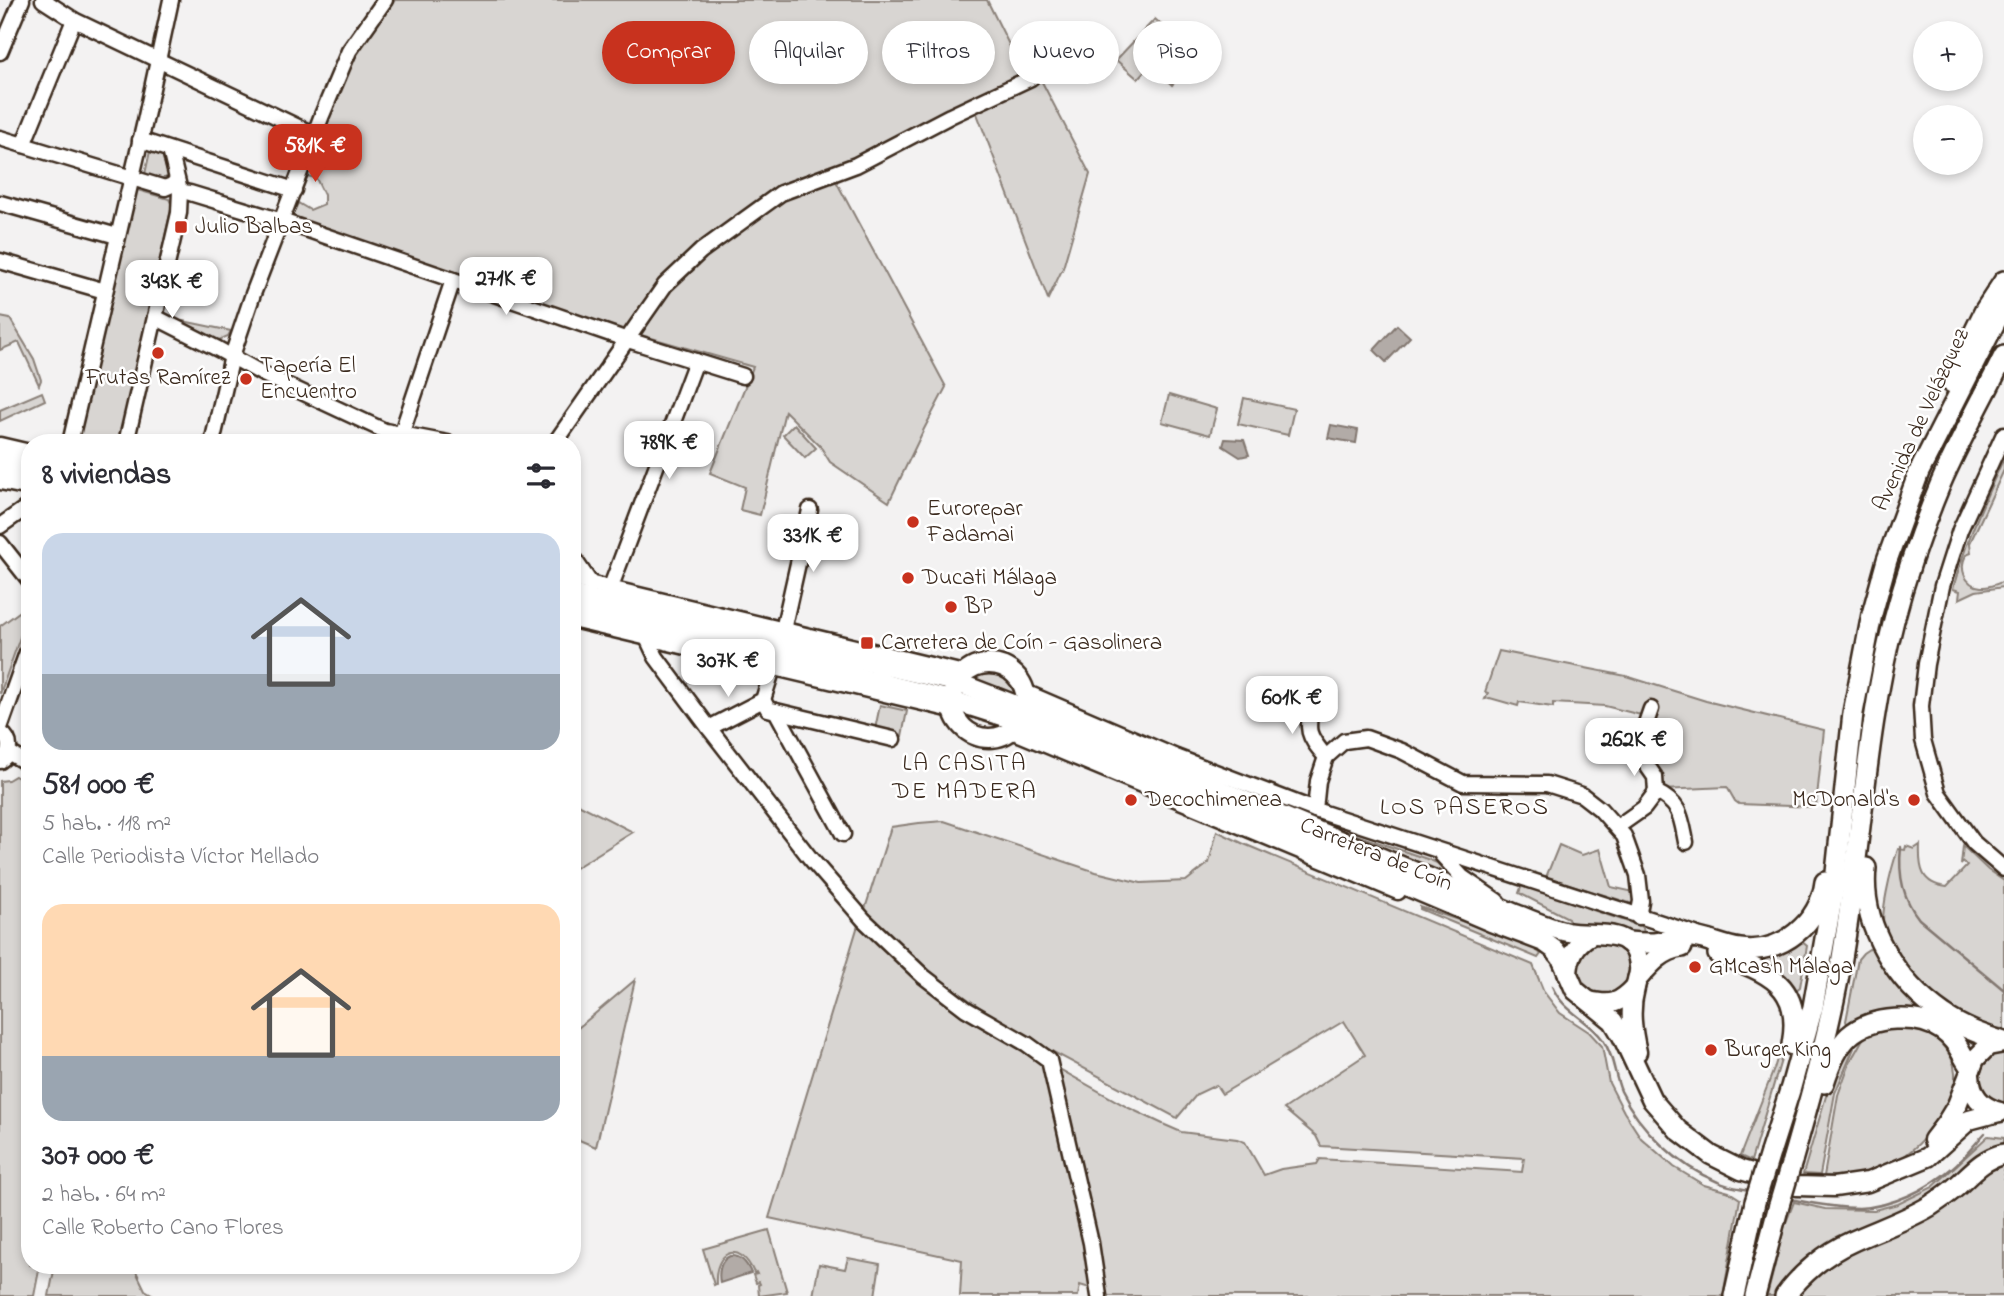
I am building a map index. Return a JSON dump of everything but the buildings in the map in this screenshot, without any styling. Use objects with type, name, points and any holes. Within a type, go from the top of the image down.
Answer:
[{"type":"highway","points":[[1919,472],[1926,441],[1964,353],[1985,310],[2004,281]]},
{"type":"highway","name":"Avenida de Velázquez","points":[[1734,1296],[1755,1202],[1814,1007],[1835,883],[1853,713],[1872,614],[1891,548],[1919,472],[2004,305]]},
{"type":"highway","name":"Avenida de Velázquez","points":[[1755,1296],[1803,1125],[1845,943],[1871,729],[1886,656],[1910,565],[1941,484],[2004,356]]},
{"type":"highway","points":[[1877,704],[1880,730],[1865,878],[1867,907],[1873,927],[1893,963],[1925,1000],[1945,1016],[1975,1032],[2004,1042]]},
{"type":"highway","points":[[1628,942],[1660,942],[1691,937],[1740,949],[1761,950],[1780,944],[1798,933],[1815,912],[1824,888],[1834,798],[1847,769]]},
{"type":"highway","points":[[1637,982],[1654,960],[1667,951],[1690,946],[1758,968],[1782,988],[1790,1000],[1796,1027],[1779,1095],[1771,1150]]},
{"type":"highway","points":[[1803,1125],[1819,1097],[1829,1067],[1840,1048],[1851,1034],[1882,1021],[1922,1021],[1939,1028],[1961,1049],[1970,1072]]},
{"type":"highway","points":[[1785,1296],[1807,1271],[1827,1256],[1848,1243],[1926,1209],[1958,1186],[1980,1164],[2004,1154]]},
{"type":"main road","points":[[0,456],[21,461]]},
{"type":"main road","points":[[0,469],[21,474]]},
{"type":"main road","points":[[581,597],[960,677],[1021,713],[1491,922],[1544,942],[1561,958],[1575,990],[1613,1021],[1653,1100],[1678,1130],[1711,1154],[1741,1170],[1797,1186],[1833,1187],[1868,1182],[1928,1157],[1969,1120],[2001,1112]]},
{"type":"main road","points":[[581,610],[952,705],[1021,713],[1516,914],[1564,931],[1615,935],[1628,942],[1636,954],[1639,967],[1631,1028],[1643,1079]]},
{"type":"main road","points":[[982,664],[996,664],[1019,679],[1021,713],[1001,737],[976,737],[965,731],[957,722],[952,705],[960,677],[982,664]]},
{"type":"main road","points":[[1568,974],[1569,960],[1575,948],[1591,935]]},
{"type":"main road","points":[[1589,1001],[1605,1004],[1625,998],[1637,982]]},
{"type":"main road","points":[[1896,1172],[1929,1145],[1946,1123],[1981,1052],[1988,1046],[2004,1042]]},
{"type":"main road","points":[[1970,1072],[1974,1095],[1989,1109],[2001,1112]]},
{"type":"street","points":[[0,52],[4,31],[22,0]]},
{"type":"street","points":[[72,434],[171,0]]},
{"type":"street","points":[[214,434],[232,356],[315,135],[349,51],[385,0]]},
{"type":"street","points":[[47,1],[74,20],[315,135]]},
{"type":"street","points":[[23,145],[74,20]]},
{"type":"street","points":[[561,434],[665,285],[701,251],[781,193],[856,165],[1018,84]]},
{"type":"street","points":[[0,138],[165,188],[179,186],[190,193],[282,221],[628,340],[743,376]]},
{"type":"street","points":[[140,140],[294,190]]},
{"type":"street","points":[[128,434],[179,213],[179,186],[170,150]]},
{"type":"street","points":[[0,203],[117,236]]},
{"type":"street","points":[[0,261],[104,291]]},
{"type":"street","points":[[401,434],[453,280]]},
{"type":"street","points":[[155,317],[263,374],[385,431],[397,434]]},
{"type":"street","points":[[610,589],[696,361]]},
{"type":"street","points":[[2004,434],[1960,530],[1942,586],[1926,664],[1921,706],[1923,740],[1938,793],[1974,843],[2004,869]]},
{"type":"street","points":[[0,445],[21,450]]},
{"type":"street","points":[[0,482],[21,486]]},
{"type":"street","points":[[783,629],[810,510]]},
{"type":"street","points":[[0,526],[21,511]]},
{"type":"street","points":[[0,543],[21,570]]},
{"type":"street","points":[[581,569],[592,584]]},
{"type":"street","points":[[581,581],[783,629],[960,677]]},
{"type":"street","points":[[581,622],[773,668],[952,705]]},
{"type":"street","points":[[647,638],[656,656],[709,728],[810,858],[864,920],[923,976],[956,1001],[1049,1060],[1091,1243],[1099,1296]]},
{"type":"street","points":[[709,728],[763,700],[773,668]]},
{"type":"street","points":[[21,670],[0,730],[9,742],[4,756],[21,762]]},
{"type":"street","points":[[763,700],[768,709],[893,739]]},
{"type":"street","points":[[1312,701],[1307,727],[1313,742],[1326,757]]},
{"type":"street","points":[[1617,827],[1644,808],[1656,792],[1655,777],[1639,754],[1638,746],[1651,709]]},
{"type":"street","points":[[776,711],[843,834]]},
{"type":"street","name":"Carretera de Coín","points":[[1021,713],[1176,757],[1314,810],[1638,917],[1671,925],[1713,941]]},
{"type":"street","points":[[1314,810],[1318,781],[1326,757],[1344,741],[1366,737],[1402,751],[1463,783],[1547,784],[1582,795],[1600,809],[1625,836],[1638,875],[1641,901],[1638,917]]},
{"type":"street","points":[[1656,792],[1667,797],[1679,809],[1686,842]]},
{"type":"street","name":"Carretera de Coín","points":[[1439,851],[1462,877],[1516,914]]},
{"type":"shaded area","points":[[395,0],[987,0],[1009,45],[1009,80],[867,152],[800,177],[773,191],[693,247],[669,272],[626,332],[297,221],[292,216],[298,203],[310,210],[324,204],[324,195],[316,178],[307,176],[347,72],[367,38]]},
{"type":"shaded area","points":[[1133,42],[1133,75],[1119,63],[1119,57]]},
{"type":"shaded area","points":[[1033,84],[1043,84],[1090,174],[1063,268],[1048,299],[976,111]]},
{"type":"shaded area","points":[[150,151],[163,156],[168,176],[166,178],[145,174]]},
{"type":"shaded area","points":[[836,181],[946,387],[889,502],[830,462],[820,446],[785,411],[760,515],[740,510],[745,487],[710,473],[753,367],[641,335],[670,290],[703,258],[783,198],[810,187]]},
{"type":"shaded area","points":[[134,189],[169,199],[172,205],[121,434],[76,434]]},
{"type":"shaded area","points":[[0,317],[10,319],[34,359],[41,380],[39,385],[19,342],[0,350]]},
{"type":"shaded area","points":[[183,321],[231,331],[228,336],[217,341],[182,323]]},
{"type":"shaded area","points":[[1397,325],[1410,337],[1386,362],[1374,350]]},
{"type":"shaded area","points":[[42,392],[45,400],[0,421],[0,410]]},
{"type":"shaded area","points":[[1169,395],[1217,409],[1210,435],[1162,422]]},
{"type":"shaded area","points":[[1244,398],[1294,409],[1288,435],[1238,424]]},
{"type":"shaded area","points":[[794,424],[816,448],[805,458],[783,435]]},
{"type":"shaded area","points":[[1331,425],[1358,430],[1356,443],[1328,438]]},
{"type":"shaded area","points":[[1225,439],[1244,440],[1249,455],[1240,457],[1223,446]]},
{"type":"shaded area","points":[[2004,458],[2004,470],[1970,543],[1971,553],[1966,555],[1963,570],[1970,583],[1975,586],[1993,586],[2004,581],[2004,587],[1976,591],[1959,599],[1960,591],[1953,589],[1963,555]]},
{"type":"shaded area","points":[[21,611],[21,634],[0,694],[0,626]]},
{"type":"shaded area","points":[[1499,651],[1626,676],[1706,701],[1824,730],[1816,807],[1739,804],[1727,787],[1662,790],[1642,750],[1645,716],[1605,706],[1553,703],[1553,707],[1519,702],[1518,706],[1485,699]]},
{"type":"shaded area","points":[[985,672],[1005,679],[1012,686],[1016,697],[969,680]]},
{"type":"shaded area","points":[[880,705],[907,711],[902,736],[875,729]]},
{"type":"shaded area","points":[[15,776],[21,780],[21,1274],[38,1274],[34,1296],[0,1296],[0,781]]},
{"type":"shaded area","points":[[581,806],[633,832],[581,864]]},
{"type":"shaded area","points":[[1297,815],[1430,860],[1437,863],[1452,878],[1455,876],[1457,882]]},
{"type":"shaded area","points":[[944,821],[1096,872],[1141,883],[1186,881],[1209,863],[1217,831],[1533,965],[1544,992],[1560,1013],[1589,1032],[1602,1046],[1609,1083],[1641,1138],[1674,1167],[1704,1185],[1729,1192],[1740,1199],[1723,1296],[1105,1296],[1057,1073],[1061,1070],[1129,1108],[1181,1132],[1245,1142],[1264,1175],[1281,1169],[1317,1164],[1320,1159],[1522,1172],[1524,1158],[1321,1146],[1316,1136],[1284,1109],[1365,1055],[1344,1021],[1222,1094],[1216,1085],[1197,1094],[1177,1118],[1012,1030],[928,971],[864,912],[891,827]]},
{"type":"shaded area","points":[[1559,845],[1582,855],[1600,849],[1611,887],[1634,892],[1633,904],[1546,877]]},
{"type":"shaded area","points":[[1920,845],[1923,874],[1938,885],[1947,887],[1967,866],[1963,862],[1961,865],[1963,846],[2004,881],[2004,1029],[1972,1022],[1944,1006],[1920,983],[1885,935],[1884,905],[1898,849],[1905,850],[1906,846],[1914,849]]},
{"type":"shaded area","points":[[1523,882],[1643,927],[1644,936],[1634,935],[1613,925],[1570,925],[1568,918],[1519,893]]},
{"type":"shaded area","points":[[1420,907],[1473,925],[1496,929],[1538,946],[1536,950],[1541,954],[1538,958]]},
{"type":"shaded area","points":[[859,922],[1041,1063],[1064,1148],[1093,1289],[1080,1285],[1078,1296],[960,1296],[962,1260],[769,1218]]},
{"type":"shaded area","points":[[1801,941],[1807,946],[1800,987],[1795,991],[1754,959],[1779,954]]},
{"type":"shaded area","points":[[1603,942],[1622,950],[1630,969],[1622,988],[1603,996],[1584,988],[1576,969],[1584,950]]},
{"type":"shaded area","points":[[1869,949],[1876,951],[1932,1016],[1848,1026],[1846,1021],[1858,959]]},
{"type":"shaded area","points":[[635,980],[596,1147],[581,1141],[581,1025]]},
{"type":"shaded area","points":[[1890,1028],[1921,1031],[1934,1037],[1944,1047],[1954,1066],[1955,1082],[1951,1098],[1931,1130],[1892,1164],[1867,1173],[1824,1176],[1838,1095],[1850,1062],[1864,1037]]},
{"type":"shaded area","points":[[1785,1033],[1789,1033],[1751,1161],[1740,1156]]},
{"type":"shaded area","points":[[1850,1042],[1854,1048],[1835,1093],[1820,1175],[1803,1174],[1831,1079]]},
{"type":"shaded area","points":[[2004,1049],[2004,1105],[1982,1092],[1979,1066],[1996,1050]]},
{"type":"shaded area","points":[[1988,1136],[2004,1138],[2004,1151],[1935,1198],[1779,1296],[1767,1296],[1785,1225],[1794,1202],[1825,1209],[1874,1210],[1898,1204],[1933,1187]]},
{"type":"shaded area","points":[[2004,1157],[2004,1296],[1791,1296],[1819,1267]]},
{"type":"shaded area","points":[[769,1230],[787,1292],[759,1296],[760,1284],[756,1283],[753,1275],[757,1274],[756,1272],[754,1273],[742,1256],[735,1253],[729,1253],[719,1263],[714,1285],[703,1249]]},
{"type":"shaded area","points":[[730,1256],[743,1260],[751,1273],[720,1283],[720,1267]]},
{"type":"shaded area","points":[[848,1258],[880,1264],[875,1296],[813,1296],[819,1264],[845,1269]]},
{"type":"shaded area","points":[[53,1274],[137,1274],[145,1290],[155,1296],[49,1296]]},
{"type":"waterway","points":[[1901,847],[1902,885],[1913,911],[1919,919],[2004,990]]},
{"type":"waterway","points":[[1552,986],[1562,1002],[1603,1040],[1621,1091],[1638,1119],[1661,1145],[1703,1175],[1726,1185],[1749,1190]]},
{"type":"waterway","points":[[1790,1199],[1859,1208],[1897,1200],[1921,1190],[1942,1176],[1961,1160],[1985,1133]]},
{"type":"place","name":"Julio Balbas","points":[[181,227]]},
{"type":"place","name":"Frutas Ramírez","points":[[158,353]]},
{"type":"place","name":"Tapería El Encuentro","points":[[246,379]]},
{"type":"place","name":"Eurorepar Fadamai","points":[[913,522]]},
{"type":"place","name":"Ducati Málaga","points":[[908,578]]},
{"type":"place","name":"BP","points":[[951,607]]},
{"type":"place","name":"Carretera de Coín - Gasolinera","points":[[867,643]]},
{"type":"place","name":"Decochimenea","points":[[1131,800]]},
{"type":"place","name":"McDonald's","points":[[1914,800]]},
{"type":"place","name":"GMcash Málaga","points":[[1695,967]]},
{"type":"place","name":"Burger King","points":[[1711,1050]]},
{"type":"district","name":"LA CASITA DE MADERA","points":[[965,778]]},
{"type":"district","name":"LOS PASEROS","points":[[1465,808]]}]
